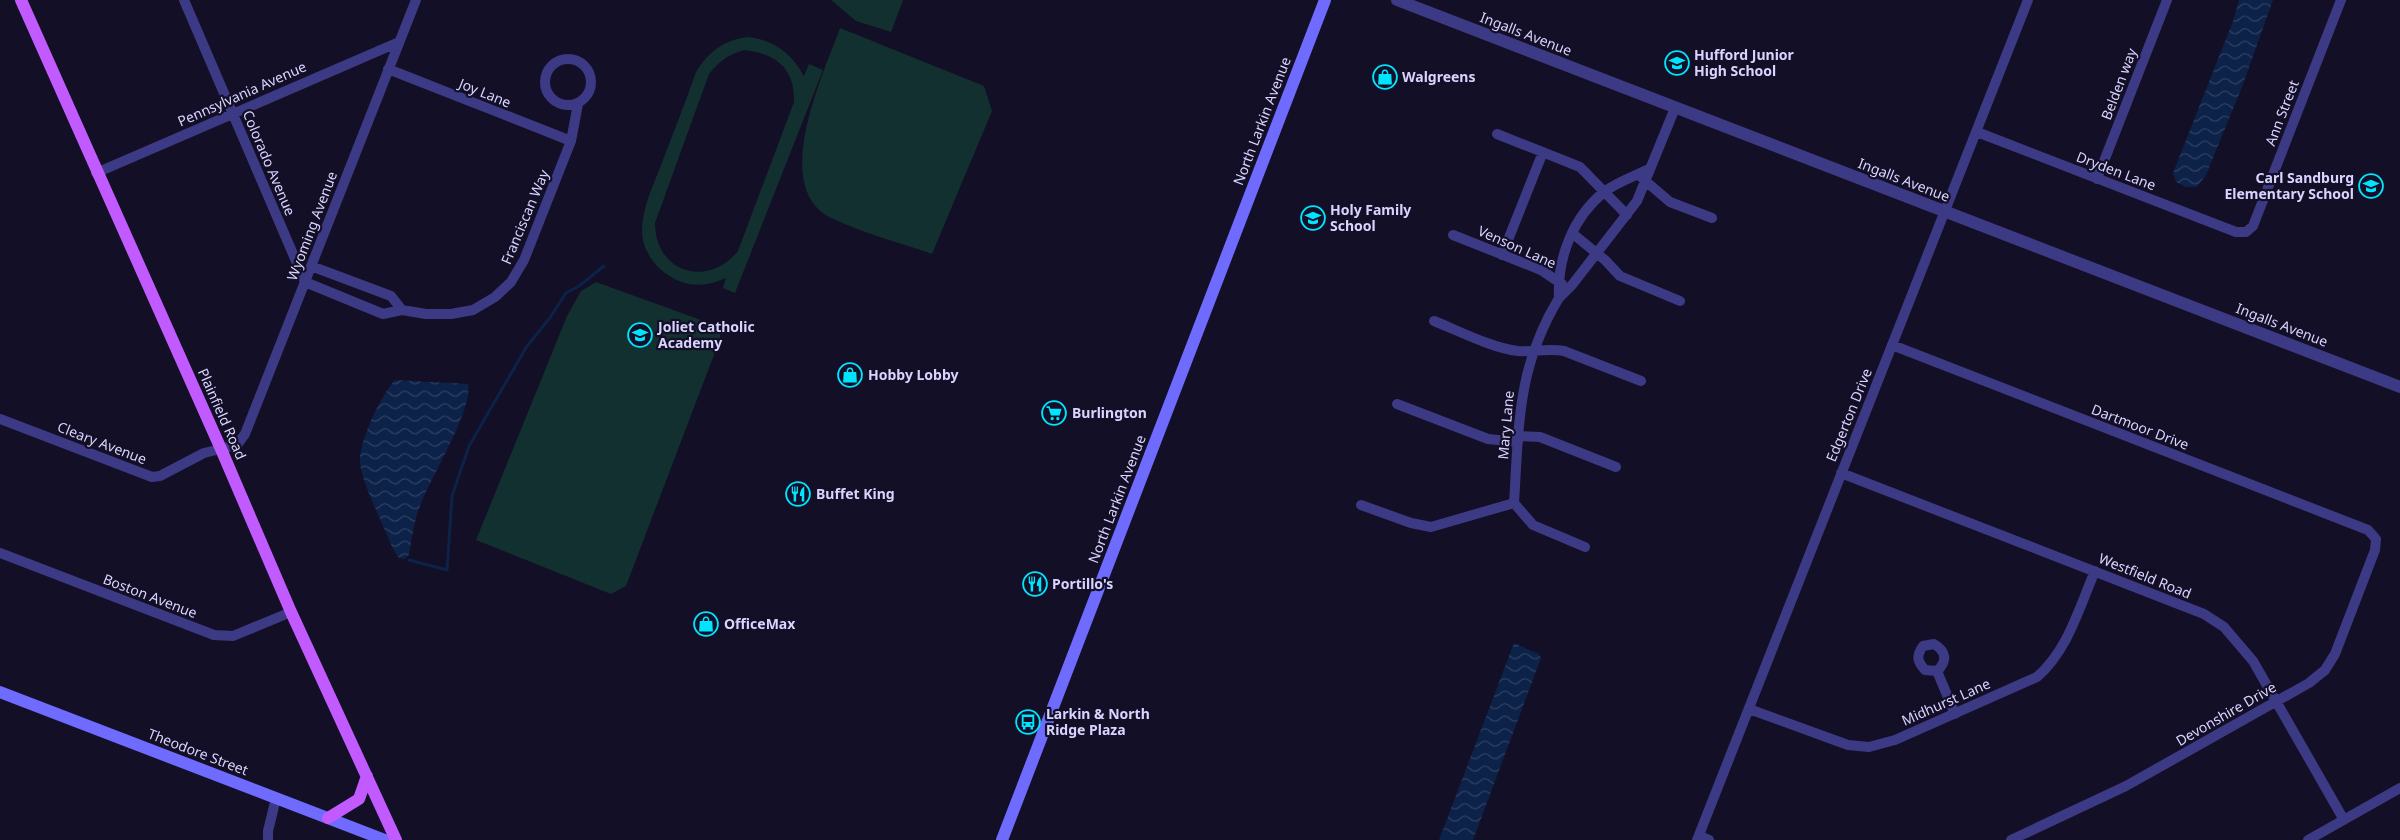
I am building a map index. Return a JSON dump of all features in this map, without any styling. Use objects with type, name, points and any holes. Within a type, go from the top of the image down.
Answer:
[{"type":"main road","name":"Plainfield Road","points":[[21,0],[96,173],[221,449],[291,612],[396,840]]},
{"type":"main road","name":"North Larkin Avenue","points":[[1002,840],[1325,0]]},
{"type":"main road","name":"Theodore Street","points":[[0,692],[385,840]]},
{"type":"main road","points":[[328,818],[359,799],[367,776]]},
{"type":"street","name":"Colorado Avenue","points":[[184,0],[305,282]]},
{"type":"street","name":"Wyoming Avenue","points":[[221,449],[237,445],[245,434],[416,0]]},
{"type":"street","name":"Ingalls Avenue","points":[[1397,0],[2400,387]]},
{"type":"street","name":"Edgerton Drive","points":[[1702,839],[1749,709],[2028,0]]},
{"type":"street","name":"Belden way","points":[[2097,179],[2167,0]]},
{"type":"street","name":"Ann Street","points":[[2246,232],[2253,226],[2340,0]]},
{"type":"street","name":"Pennsylvania Avenue","points":[[96,173],[399,42]]},
{"type":"street","name":"Franciscan Way","points":[[381,317],[402,310],[426,314],[451,314],[473,310],[495,297],[511,282],[524,260],[571,141],[578,104],[589,93],[591,77],[588,69],[575,60],[559,61],[548,71],[545,85],[546,92],[550,98],[563,105],[578,104]]},
{"type":"street","name":"Joy Lane","points":[[388,69],[571,141]]},
{"type":"street","name":"Mary Lane","points":[[1514,503],[1520,404],[1534,350],[1559,298],[1568,290],[1596,253],[1628,216],[1646,182],[1649,169],[1664,139],[1675,108]]},
{"type":"street","name":"Dryden Lane","points":[[1977,132],[2236,232],[2246,232]]},
{"type":"street","points":[[1498,134],[1580,167],[1606,191],[1628,216]]},
{"type":"street","points":[[1502,255],[1543,152]]},
{"type":"street","name":"Mary Lane","points":[[1559,298],[1558,280],[1565,248],[1582,216],[1606,191],[1649,169]]},
{"type":"street","points":[[1638,174],[1670,202],[1712,218]]},
{"type":"street","points":[[1572,233],[1620,276],[1680,301]]},
{"type":"street","name":"Venson Lane","points":[[1452,235],[1541,270],[1558,280],[1568,290]]},
{"type":"street","points":[[311,266],[392,293],[402,310]]},
{"type":"street","points":[[305,282],[381,317],[392,293]]},
{"type":"street","points":[[1434,322],[1506,348],[1564,351],[1641,381]]},
{"type":"street","name":"Dartmoor Drive","points":[[1892,345],[2368,530],[2376,539]]},
{"type":"street","points":[[1397,404],[1488,439],[1540,437],[1616,467]]},
{"type":"street","name":"Cleary Avenue","points":[[0,419],[152,476],[160,476],[204,454],[221,449]]},
{"type":"street","name":"Westfield Road","points":[[1841,473],[2204,614],[2224,627],[2253,661],[2344,820]]},
{"type":"street","points":[[1361,505],[1410,523],[1431,527],[1514,503],[1533,525],[1585,547]]},
{"type":"street","name":"Devonshire Drive","points":[[2011,840],[2126,786],[2309,683],[2325,670],[2335,654],[2375,550],[2376,539]]},
{"type":"street","name":"Boston Avenue","points":[[0,554],[214,635],[233,636],[291,612]]},
{"type":"street","name":"Midhurst Lane","points":[[1749,709],[1841,743],[1869,747],[1895,740],[2037,677],[2050,665],[2062,647],[2095,571]]},
{"type":"street","points":[[1937,671],[1955,714]]},
{"type":"street","points":[[2308,840],[2400,788]]},
{"type":"street","points":[[268,840],[268,831],[276,798]]},
{"type":"green space","points":[[831,0],[903,0],[891,32],[856,21]]},
{"type":"green space","points":[[840,28],[984,86],[992,111],[932,254],[868,233],[831,218],[813,203],[804,182],[802,156],[806,128],[823,72]]},
{"type":"green space","points":[[748,37],[774,45],[787,54],[804,76],[809,64],[823,70],[735,293],[723,288],[726,278],[712,283],[697,285],[682,282],[668,275],[658,267],[644,244],[642,222],[648,197],[696,72],[712,52],[724,44]],"holes":[[[744,50],[774,59],[787,72],[791,80],[794,102],[738,251],[726,263],[712,270],[698,272],[685,270],[673,263],[664,253],[657,240],[655,223],[709,74],[716,65],[733,54]]]},
{"type":"green space","points":[[596,282],[712,324],[720,329],[720,339],[626,586],[611,594],[476,540],[567,316],[581,291]]},
{"type":"water","points":[[2239,0],[2273,0],[2242,87],[2206,175],[2197,187],[2186,187],[2176,182],[2173,173],[2233,21]]},
{"type":"water","points":[[395,380],[468,384],[468,395],[458,426],[420,506],[409,555],[404,559],[398,557],[393,549],[369,494],[360,463],[360,454],[372,420],[383,396]]},
{"type":"water","points":[[1514,643],[1539,654],[1541,658],[1473,840],[1439,840]]},
{"type":"waterway","points":[[409,560],[447,570],[452,496],[469,446],[527,346],[549,319],[566,293],[579,286],[604,266]]},
{"type":"place","name":"Hufford Junior High School","points":[[1677,63]]},
{"type":"place","name":"Walgreens","points":[[1385,77]]},
{"type":"place","name":"Carl Sandburg Elementary School","points":[[2371,186]]},
{"type":"place","name":"Holy Family School","points":[[1313,218]]},
{"type":"place","name":"Joliet Catholic Academy","points":[[640,335]]},
{"type":"place","name":"Hobby Lobby","points":[[850,375]]},
{"type":"place","name":"Burlington","points":[[1054,413]]},
{"type":"place","name":"Buffet King","points":[[798,494]]},
{"type":"place","name":"Portillo's","points":[[1035,584]]},
{"type":"place","name":"OfficeMax","points":[[706,624]]},
{"type":"place","name":"Larkin & North Ridge Plaza","points":[[1028,722]]}]
